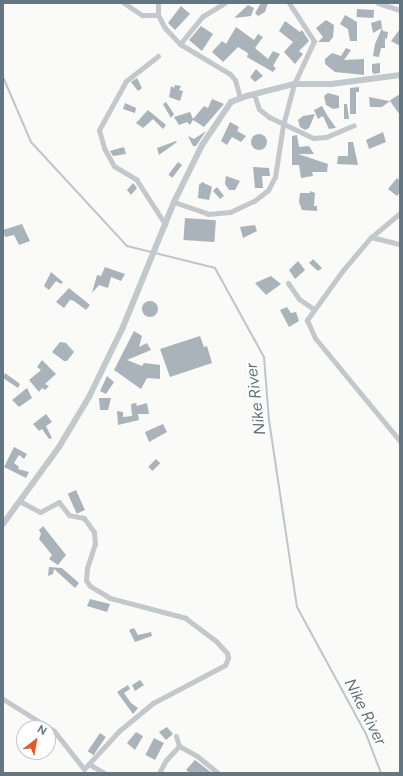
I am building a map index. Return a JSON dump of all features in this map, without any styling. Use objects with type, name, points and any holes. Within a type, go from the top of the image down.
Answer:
[{"type":"street","points":[[124,3],[142,15],[158,15]]},
{"type":"street","points":[[158,3],[158,15],[165,28],[180,44],[230,74],[235,80],[240,98]]},
{"type":"street","points":[[180,44],[203,16],[225,3]]},
{"type":"street","points":[[174,202],[208,214],[230,212],[254,201],[268,190],[275,177],[283,125],[294,84],[314,41],[289,3]]},
{"type":"street","points":[[378,3],[400,10]]},
{"type":"street","points":[[158,56],[126,81],[99,130],[104,148],[114,166],[136,179],[165,224]]},
{"type":"street","points":[[3,524],[59,447],[89,397],[123,327],[174,202],[202,145],[231,102],[254,94],[294,84],[331,84],[400,75]]},
{"type":"street","points":[[254,94],[259,109],[283,125],[313,138],[326,137],[354,125]]},
{"type":"street","points":[[400,213],[371,237],[342,270],[329,292],[314,309],[307,320],[315,338],[400,441]]},
{"type":"street","points":[[371,237],[400,244]]},
{"type":"street","points":[[288,283],[299,299],[314,309]]},
{"type":"street","points":[[3,699],[54,731],[64,741],[81,768],[84,769],[118,731],[153,703],[228,662],[227,653],[216,641],[186,618],[110,598],[90,586],[86,580],[87,568],[95,544],[94,532],[88,521],[84,518],[69,515],[59,502],[40,512],[19,501]]},
{"type":"street","points":[[176,736],[179,746],[197,756],[217,773]]},
{"type":"street","points":[[159,773],[166,760],[179,746]]},
{"type":"street","points":[[89,764],[104,773]]},
{"type":"building","points":[[261,3],[268,3],[265,12],[258,16],[255,13]]},
{"type":"building","points":[[248,5],[254,8],[251,16],[234,18]]},
{"type":"building","points":[[181,6],[190,14],[175,30],[168,23]]},
{"type":"building","points":[[357,9],[374,10],[374,18],[357,17]]},
{"type":"building","points":[[345,15],[357,22],[357,41],[350,41],[348,29],[340,24]]},
{"type":"building","points":[[326,20],[334,25],[333,37],[329,42],[318,42],[323,37],[316,28]]},
{"type":"building","points":[[381,20],[382,28],[373,33],[371,23]]},
{"type":"building","points":[[285,21],[300,32],[302,30],[309,41],[299,51],[303,54],[295,64],[284,52],[293,42],[279,31]]},
{"type":"building","points":[[201,26],[213,34],[202,51],[189,40]]},
{"type":"building","points":[[236,27],[254,40],[258,34],[263,37],[255,48],[268,59],[273,51],[280,54],[273,66],[276,68],[273,72],[247,57],[248,53],[238,47],[223,62],[212,52],[222,41],[226,44]]},
{"type":"building","points":[[382,28],[383,31],[388,32],[387,39],[385,38],[385,48],[381,48],[379,57],[373,56],[375,44]]},
{"type":"building","points":[[400,29],[400,46],[391,41]]},
{"type":"building","points":[[346,48],[351,50],[344,60],[364,59],[364,75],[335,72],[325,64],[325,59],[332,53],[341,56]]},
{"type":"building","points":[[380,63],[380,73],[374,74],[372,72],[372,64]]},
{"type":"building","points":[[256,69],[263,76],[255,82],[250,77]]},
{"type":"building","points":[[137,78],[142,88],[138,91],[131,82]]},
{"type":"building","points":[[175,85],[181,86],[179,90],[183,91],[180,101],[169,97],[171,86],[174,88]]},
{"type":"building","points":[[359,87],[359,92],[356,92],[356,114],[350,114],[350,88]]},
{"type":"building","points":[[328,93],[339,96],[339,108],[333,109],[326,105],[324,96]]},
{"type":"building","points":[[400,94],[400,115],[390,101],[382,107],[370,107],[369,97],[389,101]]},
{"type":"building","points":[[212,99],[224,104],[204,127],[193,120],[190,125],[187,122],[179,125],[174,117],[190,112],[193,119],[204,106],[208,108]]},
{"type":"building","points":[[166,102],[174,114],[171,118],[163,104]]},
{"type":"building","points":[[125,103],[136,108],[135,113],[123,109]]},
{"type":"building","points":[[344,104],[347,104],[349,119],[344,119]]},
{"type":"building","points":[[322,106],[336,128],[329,129],[323,116],[318,119],[314,110]]},
{"type":"building","points":[[148,110],[166,125],[163,129],[153,119],[143,128],[136,123]]},
{"type":"building","points":[[315,114],[309,128],[305,130],[300,127],[298,120],[303,116]]},
{"type":"building","points":[[230,122],[239,127],[237,131],[246,136],[241,142],[232,137],[227,145],[221,141]]},
{"type":"building","points":[[206,131],[196,146],[193,146],[188,136],[194,139]]},
{"type":"building","points":[[383,132],[386,142],[369,149],[366,140]]},
{"type":"building","points":[[259,134],[265,136],[267,142],[265,148],[259,150],[253,148],[251,142],[253,136]]},
{"type":"building","points":[[297,135],[299,147],[309,146],[314,154],[298,154],[328,164],[327,172],[312,172],[313,176],[301,178],[299,165],[292,165],[292,136]]},
{"type":"building","points":[[176,141],[177,142],[159,155],[157,148]]},
{"type":"building","points":[[348,142],[353,142],[358,165],[337,164],[338,156],[348,156]]},
{"type":"building","points":[[124,147],[126,154],[113,156],[110,151]]},
{"type":"building","points":[[178,162],[182,165],[172,178],[168,175]]},
{"type":"building","points":[[253,167],[269,168],[270,176],[262,176],[263,188],[255,188]]},
{"type":"building","points":[[226,176],[240,181],[235,190],[229,190],[225,184]]},
{"type":"building","points":[[397,178],[400,181],[400,192],[397,196],[388,189]]},
{"type":"building","points":[[202,182],[212,187],[209,200],[198,198],[199,185]]},
{"type":"building","points":[[133,183],[137,188],[131,195],[127,190]]},
{"type":"building","points":[[217,187],[224,196],[220,199],[213,191]]},
{"type":"building","points":[[310,191],[315,193],[314,206],[317,206],[317,211],[302,210],[299,202],[300,193],[310,193]]},
{"type":"building","points":[[185,218],[216,220],[214,242],[183,240]]},
{"type":"building","points":[[22,224],[30,241],[19,245],[14,235],[5,237],[3,230]]},
{"type":"building","points":[[255,225],[257,231],[243,238],[240,227]]},
{"type":"building","points":[[313,259],[322,268],[318,271],[309,263]]},
{"type":"building","points":[[298,261],[305,270],[295,279],[289,270]]},
{"type":"building","points":[[105,267],[125,274],[121,281],[111,277],[108,288],[99,285],[92,293],[97,275],[101,276]]},
{"type":"building","points":[[51,272],[63,282],[61,284],[56,281],[49,290],[44,286]]},
{"type":"building","points":[[271,276],[281,284],[266,295],[255,283]]},
{"type":"building","points":[[69,288],[90,305],[86,310],[74,301],[70,300],[64,308],[56,302]]},
{"type":"building","points":[[150,301],[157,306],[158,309],[153,316],[150,317],[143,312],[142,309],[147,302]]},
{"type":"building","points":[[287,307],[291,313],[296,312],[299,321],[289,327],[280,310]]},
{"type":"building","points":[[134,331],[142,336],[139,347],[147,343],[151,350],[127,360],[142,366],[144,363],[160,365],[160,379],[147,378],[141,389],[114,370]]},
{"type":"building","points":[[200,336],[204,347],[207,346],[212,363],[170,377],[160,349]]},
{"type":"building","points":[[60,342],[66,343],[74,352],[67,361],[64,361],[52,352]]},
{"type":"building","points":[[42,360],[56,374],[45,384],[49,386],[45,390],[42,388],[39,392],[29,380],[41,370],[37,367]]},
{"type":"building","points":[[5,373],[20,384],[18,388],[3,378]]},
{"type":"building","points":[[107,376],[114,382],[106,394],[100,391]]},
{"type":"building","points":[[27,388],[32,398],[19,407],[12,400]]},
{"type":"building","points":[[99,398],[111,398],[108,410],[100,410]]},
{"type":"building","points":[[136,403],[137,406],[147,403],[149,414],[138,414],[139,420],[118,425],[117,411],[123,412],[123,417],[132,416],[131,404]]},
{"type":"building","points":[[46,414],[52,422],[46,426],[52,438],[49,439],[42,429],[39,431],[33,424]]},
{"type":"building","points":[[163,424],[167,432],[149,442],[145,432]]},
{"type":"building","points":[[14,447],[27,454],[24,459],[19,455],[14,463],[19,467],[18,469],[29,472],[26,478],[4,467]]},
{"type":"building","points":[[156,459],[160,463],[152,471],[148,467]]},
{"type":"building","points":[[76,490],[85,510],[77,514],[68,494]]},
{"type":"building","points":[[43,526],[66,555],[58,565],[49,559],[52,555],[39,539],[41,534],[39,530]]},
{"type":"building","points":[[49,567],[62,568],[79,583],[75,588],[54,569],[53,574],[48,576]]},
{"type":"building","points":[[90,599],[110,604],[107,612],[87,606]]},
{"type":"building","points":[[134,628],[138,635],[151,632],[152,636],[135,642],[129,630]]},
{"type":"building","points":[[140,680],[144,685],[135,691],[132,685]]},
{"type":"building","points":[[128,685],[130,689],[124,693],[131,703],[138,708],[133,714],[117,692]]},
{"type":"building","points":[[167,727],[173,734],[166,740],[159,732]]},
{"type":"building","points":[[136,732],[143,736],[135,750],[127,743]]},
{"type":"building","points":[[100,733],[106,737],[94,755],[88,751]]},
{"type":"building","points":[[154,738],[164,743],[155,760],[145,755]]},
{"type":"building","points":[[195,760],[212,773],[190,773],[186,770]]},
{"type":"waterway","name":"Nike River","points":[[3,77],[31,142],[127,246],[215,268],[264,357],[269,420],[297,607],[366,734],[381,773]]}]
